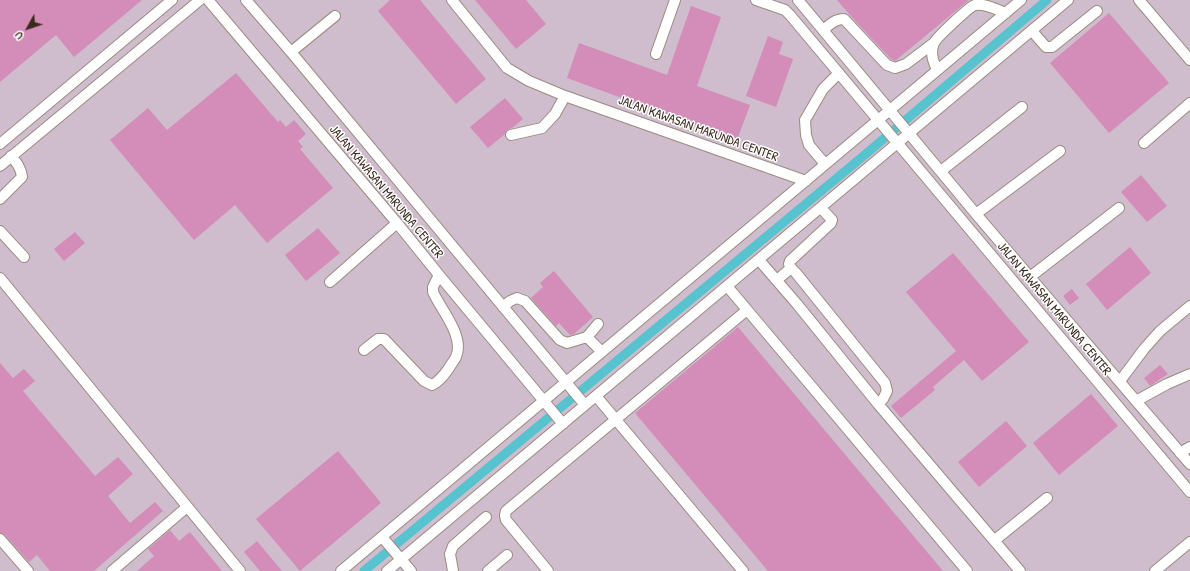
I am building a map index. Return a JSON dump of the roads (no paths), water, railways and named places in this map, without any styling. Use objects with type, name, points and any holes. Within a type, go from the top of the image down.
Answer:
[{"type":"lane","points":[[0,144],[172,0]]},
{"type":"lane","points":[[0,166],[200,0]]},
{"type":"lane","name":"JALAN KAWASAN MARUNDA CENTER","points":[[208,0],[397,223],[562,422]]},
{"type":"lane","name":"JALAN KAWASAN MARUNDA CENTER","points":[[246,0],[584,404]]},
{"type":"lane","name":"JALAN KAWASAN MARUNDA CENTER","points":[[452,0],[507,68],[529,81],[565,96],[806,181]]},
{"type":"lane","points":[[656,54],[675,0]]},
{"type":"lane","name":"JALAN KAWASAN MARUNDA CENTER","points":[[756,0],[788,12],[1190,492]]},
{"type":"lane","name":"JALAN KAWASAN MARUNDA CENTER","points":[[798,0],[976,214],[1190,464]]},
{"type":"lane","points":[[341,571],[383,538],[545,402],[825,164],[880,122],[937,70],[1021,0]]},
{"type":"lane","points":[[387,571],[400,558],[562,422],[596,396],[821,208],[896,141],[1068,0]]},
{"type":"lane","points":[[1139,0],[1190,60]]},
{"type":"lane","points":[[823,30],[839,19],[844,20],[887,65],[895,68],[906,64],[934,42],[965,11],[977,2],[1006,13]]},
{"type":"lane","points":[[1032,31],[1046,47],[1052,47],[1097,11]]},
{"type":"lane","points":[[291,52],[335,16]]},
{"type":"lane","points":[[934,42],[932,55],[937,70]]},
{"type":"lane","points":[[825,164],[809,145],[806,135],[805,120],[823,89],[838,73]]},
{"type":"lane","points":[[511,135],[542,128],[555,114],[565,96]]},
{"type":"lane","points":[[1144,143],[1190,103]]},
{"type":"lane","points":[[941,171],[1022,107]]},
{"type":"lane","points":[[976,214],[1060,150]]},
{"type":"lane","points":[[0,199],[22,177],[19,166],[11,156]]},
{"type":"lane","points":[[821,208],[832,220],[831,223],[790,261],[789,264],[810,292],[885,383],[887,390],[878,404]]},
{"type":"lane","points":[[1030,277],[1119,208]]},
{"type":"lane","points":[[330,282],[397,223]]},
{"type":"lane","points":[[0,231],[24,257]]},
{"type":"lane","points":[[759,260],[797,304],[878,404],[1020,571]]},
{"type":"lane","points":[[777,280],[791,268]]},
{"type":"lane","points":[[364,350],[378,338],[384,339],[424,381],[432,385],[443,378],[456,357],[458,349],[457,338],[449,320],[433,292],[433,287],[439,275]]},
{"type":"lane","points":[[0,278],[240,571]]},
{"type":"lane","points":[[727,286],[967,571]]},
{"type":"lane","points":[[797,304],[810,292]]},
{"type":"lane","points":[[503,307],[516,298],[525,301],[560,340],[567,343],[587,337],[598,324]]},
{"type":"lane","points":[[1120,381],[1144,348],[1160,331],[1190,306]]},
{"type":"lane","points":[[548,571],[506,520],[504,515],[506,511],[747,310]]},
{"type":"lane","points":[[587,337],[602,352]]},
{"type":"lane","points":[[1136,401],[1167,384],[1190,374]]},
{"type":"lane","points":[[596,396],[617,419],[743,571]]},
{"type":"lane","points":[[1180,453],[1190,448]]},
{"type":"lane","points":[[995,540],[1047,498]]},
{"type":"lane","points":[[112,571],[187,507]]},
{"type":"lane","points":[[453,571],[450,554],[453,546],[486,517]]},
{"type":"lane","points":[[383,538],[411,571]]},
{"type":"lane","points":[[0,539],[28,571]]},
{"type":"lane","points":[[1155,571],[1190,542]]},
{"type":"lane","points":[[488,571],[507,555]]},
{"type":"waterway","points":[[364,571],[861,158],[1047,0]]}]
